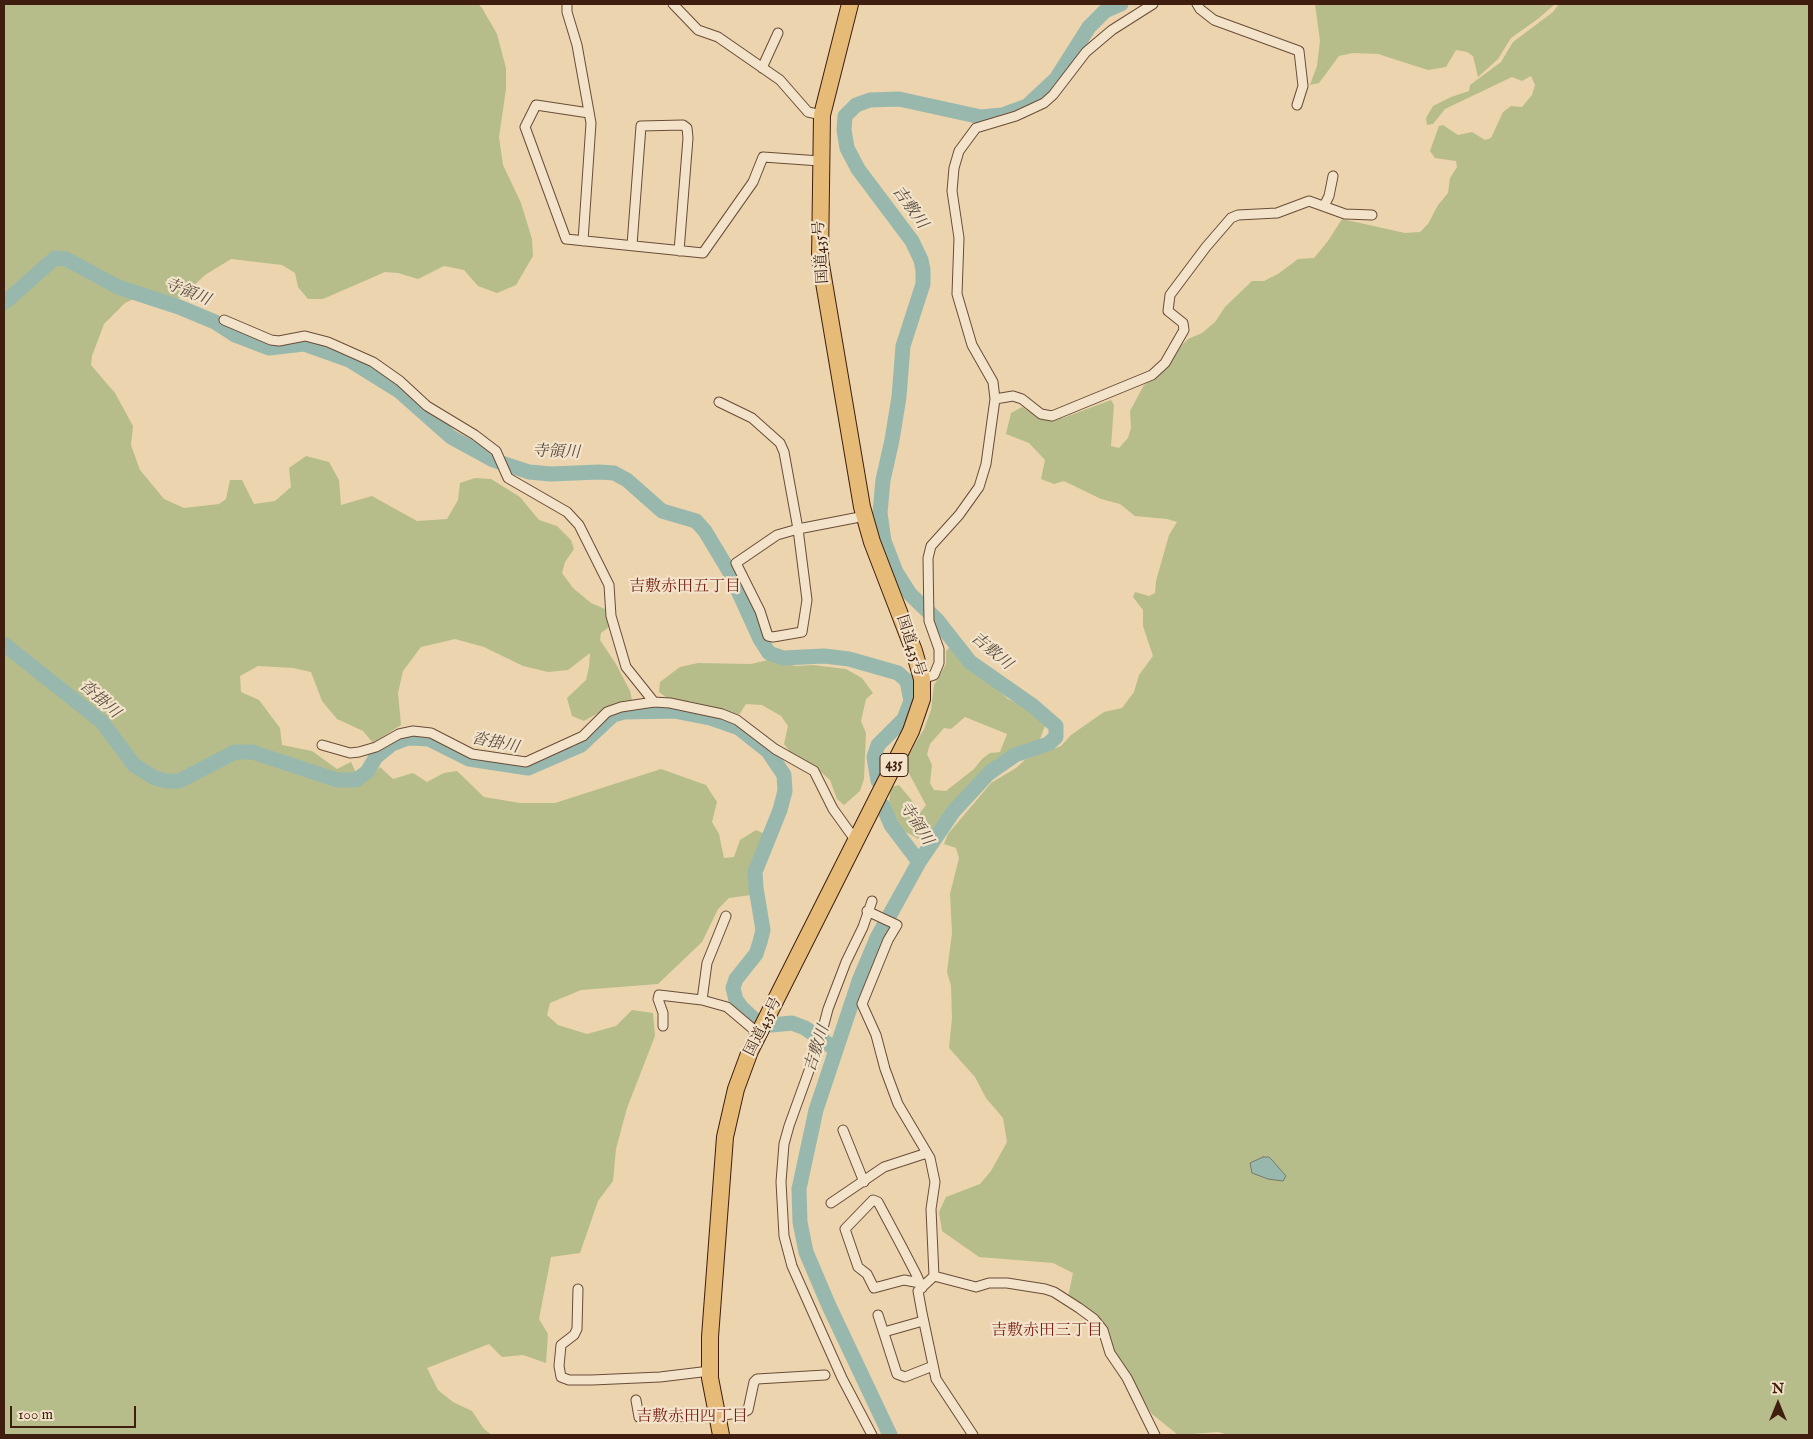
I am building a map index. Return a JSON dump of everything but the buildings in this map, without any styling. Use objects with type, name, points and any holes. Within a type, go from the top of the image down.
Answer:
[{"type":"highway","name":"国道435号","points":[[720,1435],[710,1371],[710,1337],[725,1137],[736,1089],[759,1034],[911,732],[922,699],[922,679],[914,651],[864,516],[820,259],[822,115],[850,4]]},
{"type":"street","points":[[567,4],[567,12],[577,45],[591,123],[583,241]]},
{"type":"street","points":[[673,4],[698,30],[718,38],[780,80],[808,112],[822,115]]},
{"type":"street","points":[[922,679],[934,675],[939,663],[939,649],[929,621],[928,558],[931,546],[958,516],[979,487],[986,464],[995,399],[993,382],[972,345],[957,294],[959,238],[951,179],[959,152],[976,128],[1016,116],[1044,103],[1053,95],[1086,52],[1112,30],[1153,4]]},
{"type":"street","points":[[1197,4],[1200,9],[1214,20],[1299,51],[1303,86],[1296,105]]},
{"type":"street","points":[[762,68],[778,32]]},
{"type":"street","points":[[589,113],[536,105],[525,127],[566,239],[703,253],[753,182],[763,157],[820,161]]},
{"type":"street","points":[[632,245],[641,126],[684,125],[687,128],[688,138],[679,252]]},
{"type":"street","points":[[1324,206],[1329,196],[1333,176]]},
{"type":"street","points":[[995,399],[1013,396],[1022,399],[1041,414],[1052,416],[1152,375],[1165,363],[1184,330],[1183,323],[1168,311],[1170,295],[1206,247],[1232,218],[1238,215],[1278,213],[1309,201],[1345,214],[1372,216]]},
{"type":"street","points":[[224,320],[271,340],[305,336],[328,342],[373,362],[400,380],[427,406],[475,435],[498,455],[508,478],[567,512],[578,525],[609,585],[611,616],[626,667],[654,702]]},
{"type":"street","points":[[719,402],[752,418],[780,443],[784,452],[798,529],[807,600],[805,627],[802,632],[773,637],[768,636],[760,610],[736,563],[777,535],[798,529],[864,516]]},
{"type":"street","points":[[322,744],[350,753],[376,747],[399,734],[413,732],[431,733],[472,754],[526,762],[583,736],[607,712],[621,707],[654,702],[704,711],[737,720],[775,749],[814,771],[833,809],[856,840]]},
{"type":"street","points":[[872,901],[871,912],[846,962],[828,1009],[822,1034],[802,1087],[784,1144],[782,1182],[784,1236],[792,1266],[842,1378],[872,1435]]},
{"type":"street","points":[[871,912],[897,926],[888,940],[862,1004],[876,1035],[885,1069],[898,1104],[930,1158],[935,1182],[931,1209],[934,1276]]},
{"type":"street","points":[[702,1000],[707,963],[726,916]]},
{"type":"street","points":[[664,1026],[663,1012],[658,999],[659,995],[702,1000],[727,1007],[759,1034]]},
{"type":"street","points":[[843,1130],[864,1182]]},
{"type":"street","points":[[831,1203],[884,1168],[927,1153]]},
{"type":"street","points":[[873,1200],[878,1202],[921,1286],[904,1280],[876,1288],[858,1266],[845,1229],[873,1200]]},
{"type":"street","points":[[934,1276],[921,1286],[918,1291],[934,1366],[942,1389],[966,1421],[973,1435]]},
{"type":"street","points":[[934,1276],[976,1287],[989,1283],[1007,1283],[1054,1292],[1094,1319],[1103,1330],[1110,1353],[1126,1378],[1155,1435]]},
{"type":"street","points":[[578,1289],[577,1329],[574,1335],[561,1345],[559,1366],[561,1377],[569,1380],[592,1380],[660,1377],[710,1371]]},
{"type":"street","points":[[878,1315],[897,1374],[905,1377],[934,1366]]},
{"type":"street","points":[[884,1332],[924,1321]]},
{"type":"street","points":[[636,1400],[639,1417],[742,1413],[748,1410],[754,1382],[757,1379],[825,1375]]},
{"type":"green space","points":[[4,4],[478,4],[497,34],[506,68],[506,89],[499,137],[503,165],[521,203],[532,239],[533,256],[516,285],[497,293],[478,286],[464,270],[444,266],[418,279],[398,273],[385,272],[323,299],[308,299],[298,287],[295,273],[282,265],[231,259],[205,275],[181,298],[169,300],[145,294],[125,303],[104,324],[92,356],[91,365],[115,393],[133,426],[131,445],[140,470],[164,499],[184,508],[219,504],[226,499],[230,480],[242,480],[254,504],[275,501],[291,487],[289,468],[306,456],[329,462],[339,480],[341,505],[372,496],[417,521],[447,519],[458,500],[460,483],[475,478],[491,479],[520,497],[539,520],[557,526],[571,540],[574,549],[565,562],[562,573],[573,588],[591,603],[605,609],[609,627],[601,633],[600,640],[616,664],[630,691],[632,700],[616,703],[584,721],[572,716],[567,698],[586,680],[590,653],[568,670],[548,672],[523,666],[484,647],[455,639],[421,647],[403,671],[398,693],[401,725],[373,743],[363,731],[337,719],[322,701],[311,672],[293,668],[258,666],[240,676],[241,692],[259,700],[280,728],[282,745],[312,751],[337,769],[351,762],[357,775],[365,781],[380,767],[393,779],[413,773],[427,782],[444,773],[457,771],[484,797],[520,803],[555,803],[661,769],[706,785],[717,802],[712,822],[719,834],[724,858],[734,857],[740,840],[756,830],[765,834],[750,874],[751,895],[729,898],[718,909],[702,942],[658,984],[581,990],[550,1003],[547,1015],[558,1025],[587,1034],[616,1026],[632,1010],[653,1013],[655,1036],[627,1108],[616,1149],[613,1181],[598,1201],[580,1253],[551,1257],[539,1319],[548,1334],[546,1363],[523,1355],[502,1357],[489,1344],[427,1368],[438,1390],[453,1402],[472,1411],[484,1429],[492,1435],[4,1435]]},
{"type":"green space","points":[[1315,4],[1555,4],[1511,38],[1498,59],[1478,77],[1473,56],[1467,52],[1456,50],[1446,67],[1428,70],[1378,54],[1353,53],[1339,56],[1319,83],[1310,85],[1317,66],[1320,41]]},
{"type":"green space","points":[[1559,4],[1809,4],[1809,1435],[1229,1435],[1218,1432],[1178,1435],[1152,1414],[1114,1353],[1106,1329],[1068,1297],[1073,1273],[1053,1263],[979,1257],[942,1231],[939,1212],[946,1197],[980,1184],[991,1171],[1007,1142],[1003,1118],[986,1098],[975,1077],[949,1048],[952,1018],[951,986],[947,972],[952,933],[950,894],[959,858],[956,848],[944,844],[948,834],[991,783],[1016,768],[1026,759],[1061,746],[1071,735],[1104,712],[1122,708],[1134,692],[1139,675],[1153,656],[1143,626],[1143,610],[1133,597],[1135,592],[1149,596],[1155,593],[1156,581],[1169,535],[1177,522],[1167,519],[1135,516],[1120,504],[1101,499],[1064,481],[1054,484],[1041,479],[1045,460],[1029,443],[1006,434],[1011,413],[1022,407],[1040,418],[1063,418],[1111,400],[1114,405],[1111,446],[1119,448],[1128,438],[1131,428],[1130,411],[1144,385],[1161,373],[1178,349],[1188,339],[1202,333],[1215,322],[1225,307],[1252,281],[1264,281],[1278,274],[1298,259],[1314,258],[1342,219],[1405,233],[1420,232],[1428,224],[1438,205],[1448,193],[1450,178],[1457,167],[1456,161],[1435,158],[1430,151],[1439,126],[1443,125],[1458,135],[1472,132],[1485,140],[1491,138],[1503,112],[1511,106],[1522,107],[1532,95],[1535,85],[1531,76],[1522,81],[1512,77],[1445,109],[1433,124],[1427,125],[1426,118],[1433,106],[1469,91],[1470,85],[1501,62],[1513,42],[1553,12]]},
{"type":"green space","points":[[951,646],[966,662],[1008,699],[1033,711],[1046,723],[1039,742],[1023,746],[1006,754],[977,778],[956,802],[938,831],[922,841],[904,831],[897,823],[889,801],[891,787],[899,785],[914,803],[919,814],[926,805],[906,768],[907,758],[924,729],[931,710],[934,685],[946,664],[946,651]],"holes":[[[965,717],[1007,734],[1000,752],[990,753],[974,769],[946,791],[934,790],[930,783],[932,765],[927,754],[930,744],[944,728],[951,729]]]},
{"type":"green space","points":[[768,660],[796,666],[813,665],[846,669],[862,678],[873,693],[866,699],[861,721],[866,733],[864,779],[860,791],[844,805],[837,799],[830,780],[813,765],[790,752],[784,744],[788,726],[781,716],[762,705],[746,704],[739,715],[696,703],[667,698],[659,692],[660,682],[680,667],[698,663],[751,664]]},
{"type":"water","points":[[1263,1157],[1269,1157],[1286,1176],[1283,1181],[1268,1179],[1252,1173],[1250,1163]]},
{"type":"waterway","name":"吉敷川","points":[[890,1435],[829,1306],[806,1252],[800,1222],[799,1189],[816,1110],[859,981],[877,938],[919,862],[953,812],[989,773],[1015,755],[1048,744],[1056,737],[1056,726],[1033,706],[970,662],[937,620],[910,594],[896,572],[884,541],[880,513],[883,480],[899,397],[903,346],[923,284],[923,270],[921,260],[912,241],[858,169],[847,148],[844,130],[845,116],[856,105],[870,100],[899,99],[981,117],[1002,115],[1027,106],[1056,79],[1089,27],[1105,11],[1121,4]]},
{"type":"waterway","name":"寺領川","points":[[4,303],[55,258],[66,259],[118,287],[179,307],[215,322],[235,335],[269,348],[304,344],[349,360],[399,391],[451,437],[493,460],[529,472],[551,474],[614,473],[627,480],[662,511],[696,521],[705,531],[729,571],[760,639],[769,653],[783,658],[824,656],[849,659],[898,673],[907,681],[911,701],[904,719],[878,745],[874,757],[878,781]]},
{"type":"waterway","name":"沓掛川","points":[[4,644],[102,722],[134,765],[155,778],[166,781],[179,781],[235,752],[252,752],[337,780],[356,780],[367,772],[376,757],[392,744],[408,738],[429,739],[469,759],[528,768],[581,745],[613,715],[624,712],[674,711],[710,718],[739,728],[768,751],[784,775],[785,791],[780,810],[755,872],[763,930],[760,942],[756,954],[736,979],[733,988],[736,1000],[757,1022]]},
{"type":"waterway","name":"寺領川","points":[[883,806],[891,825],[919,862]]},
{"type":"waterway","name":"沓掛川","points":[[772,1025],[792,1023],[805,1028],[835,1049]]},
{"type":"district","name":"吉敷赤田五丁目","points":[[685,588]]},
{"type":"district","name":"吉敷赤田三丁目","points":[[1047,1332]]},
{"type":"district","name":"吉敷赤田四丁目","points":[[692,1418]]}]
